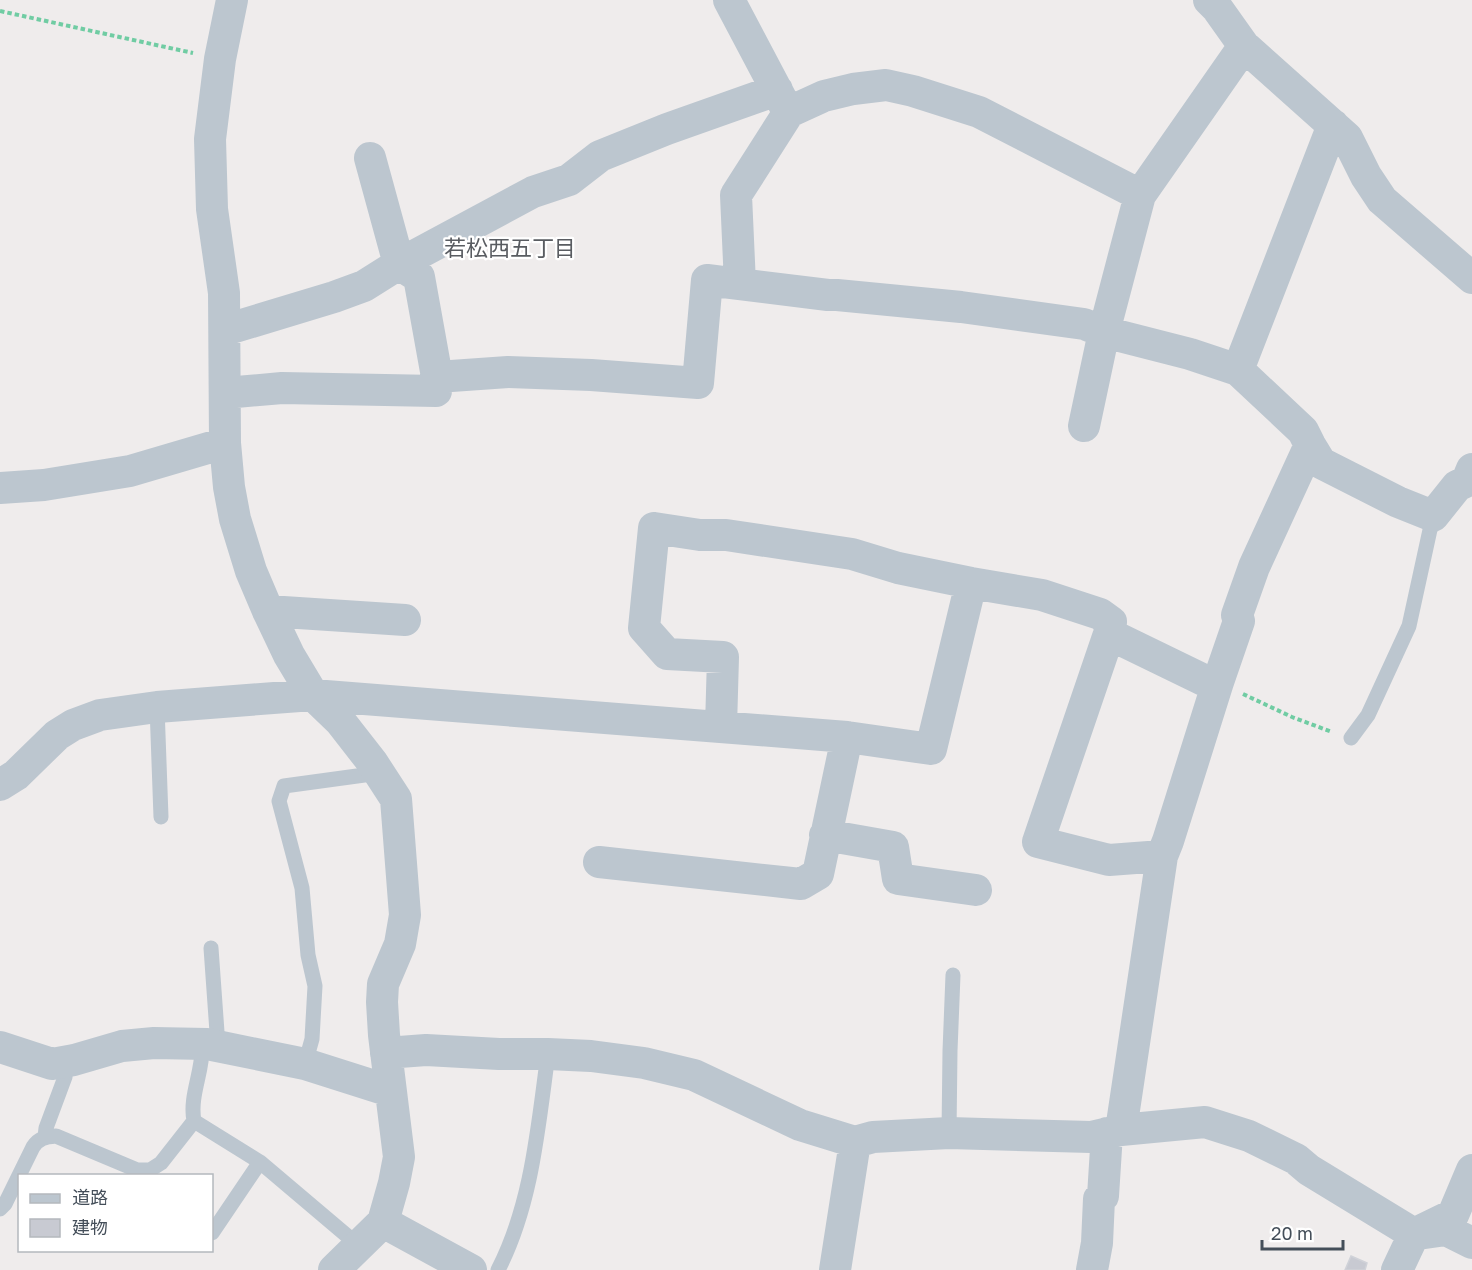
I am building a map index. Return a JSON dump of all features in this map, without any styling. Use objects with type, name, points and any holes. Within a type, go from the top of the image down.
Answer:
[{"type":"street","points":[[232,0],[213,105],[211,150],[212,209],[224,293],[225,443],[235,519],[251,571],[267,611],[289,655],[313,695],[340,721],[372,762],[396,799],[405,915],[400,944],[383,984],[382,1002],[399,1157],[383,1222],[334,1270]]},
{"type":"street","points":[[729,0],[783,101]]},
{"type":"street","points":[[1215,3],[1244,46],[1347,138],[1366,176],[1382,200],[1472,278]]},
{"type":"street","points":[[1084,426],[1104,332],[1140,195],[1244,46]]},
{"type":"street","points":[[225,330],[364,286],[399,264],[533,192],[569,180],[600,156],[667,129],[783,101],[824,96],[853,89],[886,86],[913,91],[979,112],[1140,195]]},
{"type":"street","points":[[740,284],[736,195],[783,101]]},
{"type":"street","points":[[1238,370],[1333,125]]},
{"type":"street","points":[[225,393],[282,388],[436,391],[437,377],[419,277],[399,264],[370,158]]},
{"type":"street","points":[[437,377],[508,372],[591,375],[698,383],[707,280],[828,295],[962,307],[1084,324],[1104,332],[1190,354],[1238,370],[1304,431],[1321,463],[1398,502],[1433,516],[1457,486],[1470,477]]},
{"type":"street","points":[[0,488],[44,485],[130,471],[225,443]]},
{"type":"street","points":[[1092,1270],[1097,1243],[1099,1199],[1103,1196],[1162,856],[1239,621],[1237,615],[1254,567],[1310,445]]},
{"type":"street","points":[[721,727],[723,657],[667,654],[644,628],[654,528],[700,535],[726,535],[852,555],[898,568],[1042,595],[1100,614],[1112,622],[1038,842],[1109,860],[1162,856]]},
{"type":"street","points":[[0,785],[16,775],[57,735],[73,725],[100,715],[157,707],[313,695],[847,737],[931,748],[971,583]]},
{"type":"street","points":[[267,611],[405,620]]},
{"type":"street","points":[[1109,634],[1217,684]]},
{"type":"street","points":[[599,862],[801,884],[818,874],[847,737]]},
{"type":"street","points":[[825,835],[893,847],[898,879],[976,890]]},
{"type":"street","points":[[0,1047],[52,1064],[122,1046],[154,1043],[210,1045],[305,1064],[390,1091]]},
{"type":"street","points":[[386,1053],[426,1050],[548,1054],[591,1056],[644,1063],[694,1075],[800,1125],[855,1142],[873,1137],[949,1133],[1091,1137],[1114,1131],[1205,1122],[1249,1136],[1296,1159],[1309,1170],[1414,1234],[1446,1230],[1472,1243]]},
{"type":"street","points":[[836,1270],[855,1142]]},
{"type":"street","points":[[1397,1270],[1414,1234],[1453,1215],[1472,1170]]},
{"type":"street","points":[[383,1222],[471,1270]]},
{"type":"lane","points":[[1351,738],[1368,715],[1409,626],[1433,516]]},
{"type":"lane","points":[[157,707],[161,817]]},
{"type":"lane","points":[[305,1064],[312,1039],[315,986],[308,955],[302,888],[279,801],[284,786],[379,773]]},
{"type":"lane","points":[[20,1174],[33,1147],[45,1137],[56,1137],[137,1170],[150,1170],[161,1163],[194,1121],[194,1101],[202,1053],[210,1045],[211,948]]},
{"type":"lane","points":[[949,1133],[953,975]]},
{"type":"lane","points":[[498,1270],[507,1252],[532,1171],[548,1054]]},
{"type":"lane","points":[[45,1137],[46,1128],[65,1077],[66,1061]]},
{"type":"lane","points":[[194,1121],[260,1162],[358,1245]]},
{"type":"lane","points":[[213,1232],[260,1162]]},
{"type":"lane","points":[[0,1209],[5,1204],[18,1178]]},
{"type":"path","points":[[0,11],[220,59]]},
{"type":"path","points":[[1217,684],[1292,717],[1351,738]]},
{"type":"building","points":[[1351,1256],[1367,1263],[1365,1270],[1345,1270]]},
{"type":"district","name":"若松西五丁目","points":[[510,247]]}]
